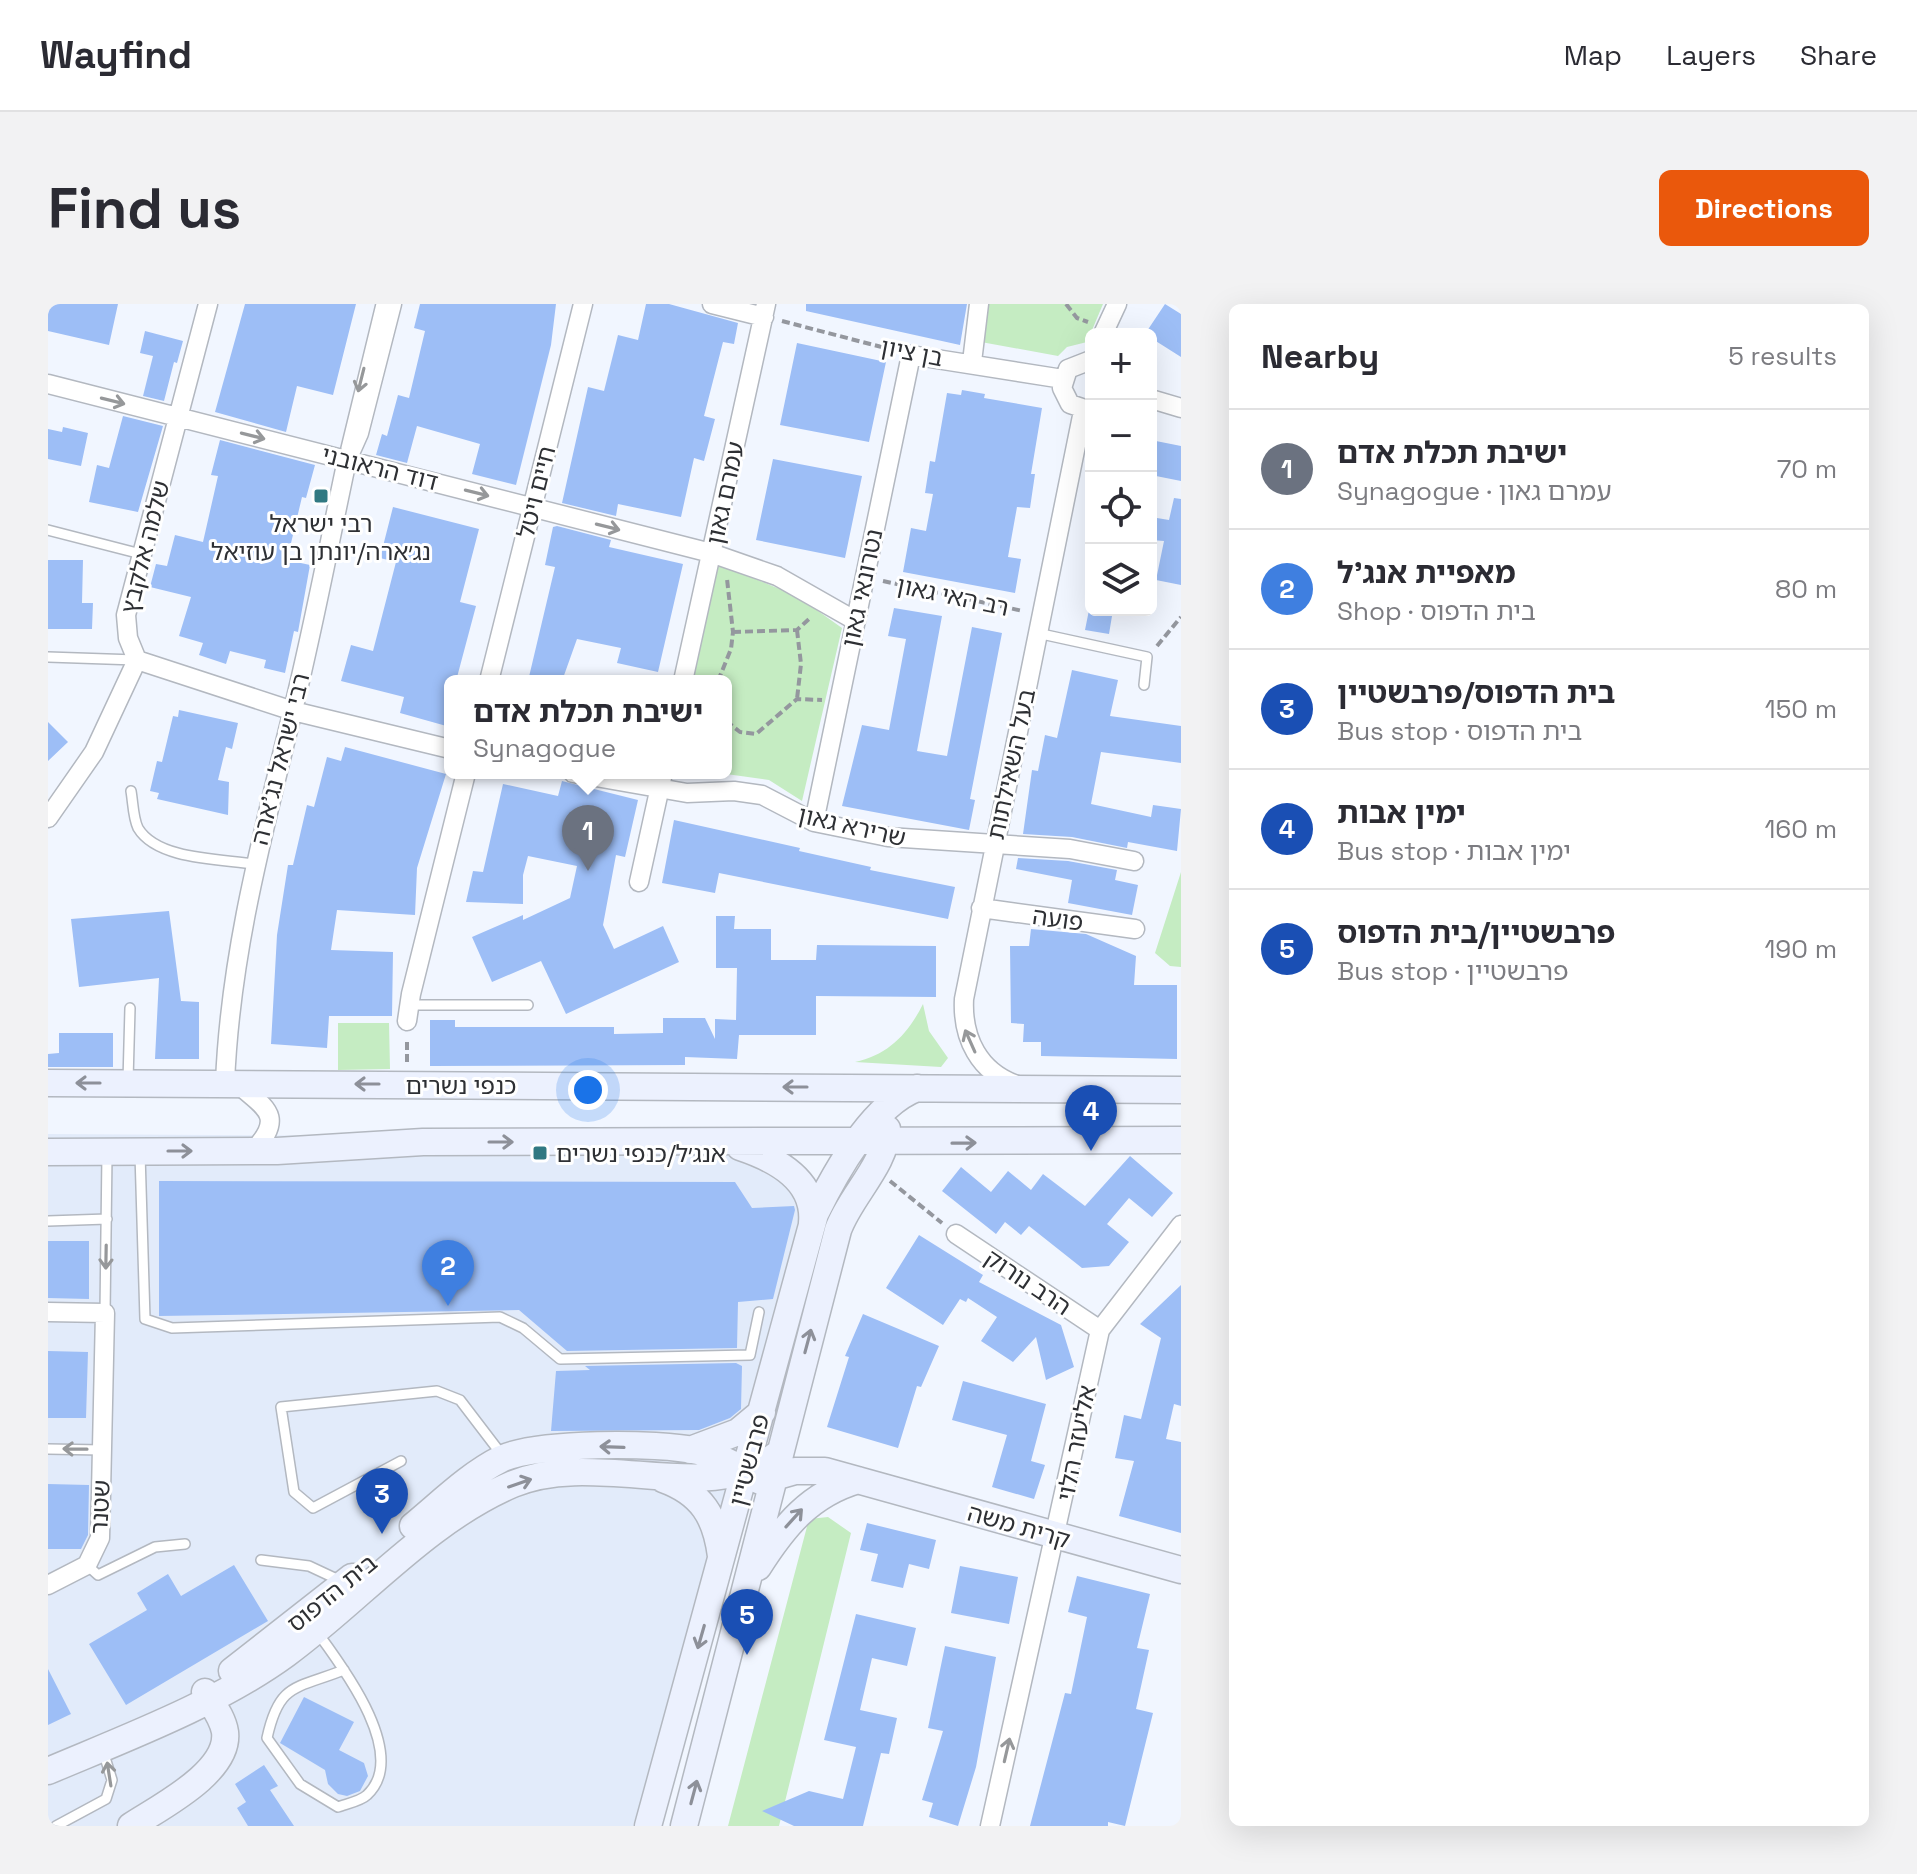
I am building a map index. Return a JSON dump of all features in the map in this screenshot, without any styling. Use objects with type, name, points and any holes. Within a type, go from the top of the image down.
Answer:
[{"type":"street","name":"שלמה אלקבץ","points":[[137,660],[126,626],[141,554],[208,304]]},
{"type":"street","name":"רבי ישראל נג'ארה","points":[[229,1076],[235,965],[254,864],[293,711],[347,460],[359,433],[392,304]]},
{"type":"street","name":"חיים ויטל","points":[[490,675],[583,304]]},
{"type":"street","points":[[712,304],[765,310]]},
{"type":"street","points":[[972,362],[979,304]]},
{"type":"street","points":[[1106,328],[1117,304]]},
{"type":"street","name":"עמרם גאון","points":[[685,675],[717,555],[765,310]]},
{"type":"street","name":"בן ציון","points":[[911,355],[972,362],[1063,379]]},
{"type":"street","name":"נטרונאי גאון","points":[[814,822],[911,355]]},
{"type":"street","points":[[1085,361],[1075,363],[1063,379],[1064,397],[1085,410]]},
{"type":"street","name":"דוד הראובני","points":[[48,384],[717,555]]},
{"type":"street","points":[[1154,400],[1181,408]]},
{"type":"street","name":"בעל השאילתות","points":[[1027,1089],[1004,1081],[986,1067],[966,1032],[964,999],[1039,624],[1085,420]]},
{"type":"street","points":[[717,555],[777,576],[856,621]]},
{"type":"street","points":[[48,818],[94,752],[137,660],[293,711],[444,748]]},
{"type":"street","points":[[408,1013],[465,779]]},
{"type":"street","name":"שרירא גאון","points":[[639,779],[762,795],[814,822],[916,840],[1070,849],[1134,861]]},
{"type":"street","points":[[639,882],[661,781]]},
{"type":"street","name":"פועה","points":[[981,908],[1135,929]]},
{"type":"street","points":[[229,1076],[261,1101],[269,1113],[265,1134],[253,1151]]},
{"type":"street","name":"כנפי נשרים","points":[[48,1083],[128,1083],[229,1076],[878,1099],[917,1088],[1181,1090]]},
{"type":"street","points":[[878,1099],[887,1127],[886,1143]]},
{"type":"street","name":"פרבשטיין","points":[[684,1826],[750,1580],[761,1480],[812,1223],[824,1196],[858,1142],[878,1099]]},
{"type":"street","points":[[48,1152],[253,1151],[423,1142],[1181,1140]]},
{"type":"street","points":[[718,1141],[758,1153],[798,1179],[811,1200],[812,1223]]},
{"type":"street","name":"פרבשטיין","points":[[648,1826],[722,1562],[761,1480],[775,1414],[840,1225],[886,1143]]},
{"type":"street","name":"אליעזר הלוי","points":[[990,1826],[1057,1538],[1100,1330],[1181,1225]]},
{"type":"street","name":"הרב נורוק","points":[[956,1234],[1100,1330]]},
{"type":"street","points":[[48,1312],[105,1313]]},
{"type":"street","name":"שטנר","points":[[48,1585],[87,1565],[100,1538],[105,1313]]},
{"type":"street","points":[[690,1450],[775,1414],[800,1451],[846,1476],[807,1505],[787,1525],[750,1580]]},
{"type":"street","name":"בית הדפוס","points":[[203,1699],[469,1480],[504,1458],[560,1447],[690,1450],[761,1480]]},
{"type":"street","name":"קרית משה","points":[[761,1480],[802,1470],[846,1476],[1057,1538],[1181,1570]]},
{"type":"street","name":"בית הדפוס","points":[[48,1771],[257,1674],[316,1631],[451,1519],[488,1496],[549,1473],[644,1473],[761,1480]]},
{"type":"street","points":[[644,1473],[683,1488],[705,1505],[716,1527],[722,1562]]},
{"type":"street","points":[[139,1824],[202,1778],[213,1758],[203,1699]]},
{"type":"lane","name":"רבי ישראל נג'ארה","points":[[347,460],[349,429],[381,304]]},
{"type":"lane","points":[[48,530],[141,554]]},
{"type":"lane","points":[[1039,624],[1147,657],[1144,685]]},
{"type":"lane","points":[[48,657],[137,660]]},
{"type":"lane","points":[[131,791],[137,826],[150,841],[169,850],[254,864]]},
{"type":"lane","points":[[408,1013],[528,1005]]},
{"type":"lane","points":[[128,1083],[130,1008]]},
{"type":"lane","points":[[105,1313],[107,1151]]},
{"type":"lane","points":[[140,1151],[145,1319],[172,1328],[500,1317],[523,1328],[560,1359],[750,1355],[759,1312]]},
{"type":"lane","points":[[48,1221],[107,1219]]},
{"type":"lane","points":[[401,1461],[313,1508],[294,1492],[281,1407],[437,1391],[460,1400],[504,1458]]},
{"type":"lane","name":"שטנר","points":[[48,1449],[102,1450]]},
{"type":"lane","points":[[87,1565],[98,1575],[155,1547],[185,1544]]},
{"type":"lane","points":[[261,1560],[309,1566],[345,1583]]},
{"type":"lane","points":[[316,1631],[344,1670],[364,1701],[378,1741],[382,1770],[367,1795],[338,1807],[300,1784],[267,1738],[274,1707],[285,1693],[344,1670]]},
{"type":"lane","points":[[56,1826],[106,1799],[112,1780],[102,1748]]},
{"type":"path","points":[[1066,304],[1077,318],[1099,328]]},
{"type":"path","name":"בן ציון","points":[[765,310],[911,355]]},
{"type":"path","points":[[717,555],[733,632],[731,649],[720,675]]},
{"type":"path","name":"רב האי גאון","points":[[865,577],[1039,624]]},
{"type":"path","points":[[733,632],[797,630],[829,605]]},
{"type":"path","points":[[1147,657],[1181,617]]},
{"type":"path","points":[[732,726],[740,732],[756,734],[797,699],[801,664],[797,630]]},
{"type":"path","points":[[797,699],[838,703]]},
{"type":"path","points":[[406,1074],[408,1013]]},
{"type":"path","points":[[873,1167],[956,1234]]},
{"type":"shaded area","points":[[48,1134],[704,1138],[753,1148],[806,1202],[663,1735],[633,1826],[48,1826]]},
{"type":"green space","points":[[988,304],[1103,304],[1093,328],[1085,328],[1085,342],[1067,347],[1058,356],[981,342]]},
{"type":"green space","points":[[716,563],[797,596],[842,628],[802,801],[769,780],[732,775],[732,675],[690,675]]},
{"type":"green space","points":[[1181,872],[1181,967],[1170,966],[1155,953]]},
{"type":"green space","points":[[923,1004],[929,1031],[948,1058],[941,1067],[855,1062],[867,1059],[896,1042]]},
{"type":"green space","points":[[338,1023],[389,1023],[390,1069],[338,1070]]},
{"type":"green space","points":[[828,1517],[851,1533],[779,1826],[728,1826],[809,1519]]},
{"type":"building","points":[[48,304],[118,304],[109,345],[48,331]]},
{"type":"building","points":[[245,304],[356,304],[333,395],[297,386],[286,432],[215,412]]},
{"type":"building","points":[[420,304],[556,304],[551,345],[516,485],[472,474],[480,444],[417,426],[407,463],[376,455],[382,434],[387,436],[398,395],[409,398],[425,331],[414,328]]},
{"type":"building","points":[[646,304],[669,304],[738,323],[734,344],[723,342],[704,416],[715,419],[704,461],[694,458],[681,517],[618,504],[616,516],[562,503],[588,387],[604,391],[618,335],[638,340]]},
{"type":"building","points":[[806,304],[967,304],[960,345],[806,311]]},
{"type":"building","points":[[1165,304],[1181,314],[1181,357],[1157,342],[1157,328],[1149,328]]},
{"type":"building","points":[[145,331],[183,341],[164,401],[143,396],[153,356],[140,353]]},
{"type":"building","points":[[797,343],[886,362],[869,442],[780,425]]},
{"type":"building","points":[[962,390],[985,394],[984,398],[1042,408],[1031,474],[1035,474],[1030,508],[1017,507],[1008,557],[1021,559],[1015,593],[903,572],[911,528],[926,531],[933,494],[925,493],[930,461],[935,462],[947,393],[961,395]]},
{"type":"building","points":[[123,416],[163,426],[138,512],[89,502],[97,465],[109,468]]},
{"type":"building","points":[[63,427],[88,433],[81,466],[48,459],[48,429],[62,432]]},
{"type":"building","points":[[220,440],[315,465],[306,498],[302,497],[287,560],[310,565],[298,632],[294,631],[285,673],[264,668],[266,660],[230,651],[226,664],[199,655],[203,643],[179,636],[191,597],[150,587],[156,564],[167,566],[175,535],[203,542],[218,476],[211,475]]},
{"type":"building","points":[[1157,441],[1181,446],[1181,481],[1157,476]]},
{"type":"building","points":[[773,459],[862,476],[845,558],[756,540]]},
{"type":"building","points":[[1174,498],[1181,499],[1181,585],[1157,580],[1164,541],[1157,540],[1157,518],[1169,520]]},
{"type":"building","points":[[393,507],[479,529],[460,602],[476,606],[458,675],[444,675],[444,725],[400,713],[404,697],[341,681],[351,645],[373,651],[396,562],[380,558]]},
{"type":"building","points":[[553,527],[611,540],[609,547],[683,564],[658,672],[617,663],[621,648],[577,639],[564,675],[529,675],[555,567],[545,565]]},
{"type":"building","points":[[48,560],[83,560],[82,603],[93,603],[92,629],[48,629]]},
{"type":"building","points":[[894,608],[942,616],[917,751],[947,756],[972,627],[1002,633],[970,799],[975,800],[969,830],[842,806],[862,725],[889,730],[906,639],[888,636]]},
{"type":"building","points":[[1088,616],[1112,616],[1109,634],[1085,630]]},
{"type":"building","points":[[1072,670],[1118,680],[1110,716],[1181,726],[1181,763],[1101,752],[1091,804],[1151,817],[1153,805],[1181,809],[1177,851],[1128,842],[1127,848],[1072,837],[1023,834],[1032,770],[1038,771],[1045,735],[1057,738]]},
{"type":"building","points":[[179,710],[238,723],[232,749],[226,747],[218,780],[229,782],[228,815],[157,799],[159,793],[150,791],[157,761],[162,762],[173,716],[178,717]]},
{"type":"building","points":[[48,722],[68,742],[48,761]]},
{"type":"building","points":[[345,747],[444,773],[417,868],[415,915],[337,910],[331,950],[393,952],[392,1016],[329,1016],[327,1048],[271,1044],[277,935],[288,865],[293,865],[307,805],[314,807],[327,757],[341,761]]},
{"type":"building","points":[[562,781],[638,800],[625,857],[616,855],[603,925],[614,949],[663,926],[679,962],[566,1014],[541,961],[492,982],[472,937],[523,915],[523,920],[570,898],[577,866],[528,856],[523,875],[523,904],[466,902],[473,871],[483,872],[503,784],[558,796]]},
{"type":"building","points":[[674,820],[800,848],[799,851],[871,867],[870,870],[955,887],[948,919],[719,873],[715,893],[662,883]]},
{"type":"building","points":[[1018,858],[1068,861],[1117,870],[1115,880],[1138,885],[1132,915],[1068,903],[1072,880],[1016,869]]},
{"type":"building","points":[[169,911],[181,1001],[199,1002],[199,1059],[155,1059],[159,978],[79,987],[71,919]]},
{"type":"building","points":[[716,916],[735,916],[734,929],[771,929],[771,960],[816,960],[817,945],[936,946],[936,997],[816,996],[816,1035],[739,1035],[737,1059],[685,1057],[685,1065],[430,1066],[430,1020],[455,1020],[455,1027],[614,1027],[614,1034],[663,1033],[663,1018],[705,1018],[715,1039],[715,1019],[736,1020],[737,968],[716,968]]},
{"type":"building","points":[[1031,929],[1086,934],[1136,956],[1134,985],[1177,985],[1177,1059],[1041,1056],[1041,1042],[1023,1042],[1024,1024],[1011,1023],[1010,946],[1029,946]]},
{"type":"building","points":[[59,1033],[113,1033],[113,1067],[48,1067],[48,1054],[59,1053]]},
{"type":"building","points":[[1130,1156],[1173,1193],[1152,1217],[1129,1198],[1107,1224],[1129,1242],[1109,1266],[1082,1268],[1029,1226],[1021,1235],[1005,1222],[996,1234],[942,1191],[961,1167],[991,1192],[1008,1171],[1031,1190],[1043,1174],[1085,1206]]},
{"type":"building","points":[[159,1181],[735,1182],[752,1208],[794,1206],[795,1210],[773,1299],[738,1302],[737,1348],[567,1351],[519,1310],[159,1316]]},
{"type":"building","points":[[919,1235],[983,1275],[979,1282],[1061,1325],[1074,1367],[1046,1380],[1036,1337],[1013,1362],[981,1341],[997,1317],[968,1298],[966,1302],[960,1299],[943,1325],[886,1288]]},
{"type":"building","points":[[48,1241],[89,1241],[89,1299],[48,1298]]},
{"type":"building","points":[[1181,1285],[1181,1406],[1174,1404],[1166,1439],[1181,1442],[1181,1533],[1119,1516],[1134,1461],[1115,1458],[1124,1415],[1141,1419],[1161,1338],[1140,1324]]},
{"type":"building","points":[[863,1314],[939,1346],[921,1387],[917,1386],[898,1448],[827,1427],[849,1357],[845,1356]]},
{"type":"building","points":[[48,1351],[88,1352],[86,1418],[48,1418]]},
{"type":"building","points":[[736,1363],[742,1366],[741,1409],[730,1418],[699,1430],[551,1431],[556,1371],[590,1370],[585,1366]]},
{"type":"building","points":[[963,1381],[1046,1404],[1031,1461],[1045,1465],[1034,1499],[992,1487],[1007,1435],[952,1420]]},
{"type":"building","points":[[48,1484],[89,1485],[88,1535],[81,1549],[48,1549]]},
{"type":"building","points":[[867,1523],[936,1540],[929,1569],[909,1564],[903,1588],[871,1581],[878,1554],[860,1550]]},
{"type":"building","points":[[234,1565],[268,1621],[126,1705],[89,1644],[147,1610],[137,1593],[168,1574],[181,1596]]},
{"type":"building","points":[[960,1566],[1018,1577],[1009,1624],[951,1613]]},
{"type":"building","points":[[1077,1576],[1150,1594],[1137,1648],[1149,1650],[1136,1709],[1153,1713],[1125,1826],[1108,1822],[1108,1826],[1030,1826],[1065,1693],[1071,1694],[1087,1617],[1068,1612]]},
{"type":"building","points":[[856,1614],[916,1628],[907,1666],[872,1658],[860,1710],[897,1718],[889,1754],[881,1753],[863,1826],[794,1826],[762,1811],[809,1791],[843,1799],[856,1747],[824,1740]]},
{"type":"building","points":[[945,1646],[996,1657],[976,1767],[958,1826],[929,1817],[933,1803],[922,1800],[943,1731],[928,1728]]},
{"type":"building","points":[[48,1669],[71,1714],[48,1725]]},
{"type":"building","points":[[304,1697],[354,1722],[339,1750],[364,1763],[368,1776],[360,1791],[347,1796],[338,1794],[328,1784],[325,1770],[280,1743]]},
{"type":"building","points":[[264,1765],[278,1786],[270,1790],[294,1826],[248,1826],[237,1808],[246,1802],[235,1784]]},
{"type":"place","name":"רבי ישראל נג׳ארה/יונתן בן עוזיאל","points":[[321,496]]},
{"type":"place","name":"ישיבת תכלת אדם","points":[[588,871]]},
{"type":"place","name":"ימין אבות","points":[[1091,1151]]},
{"type":"place","name":"אנג׳ל/כנפי נשרים","points":[[540,1153]]},
{"type":"place","name":"מאפיית אנג'ל","points":[[448,1306]]},
{"type":"place","name":"בית הדפוס/פרבשטיין","points":[[382,1534]]},
{"type":"place","name":"פרבשטיין/בית הדפוס","points":[[747,1655]]}]
